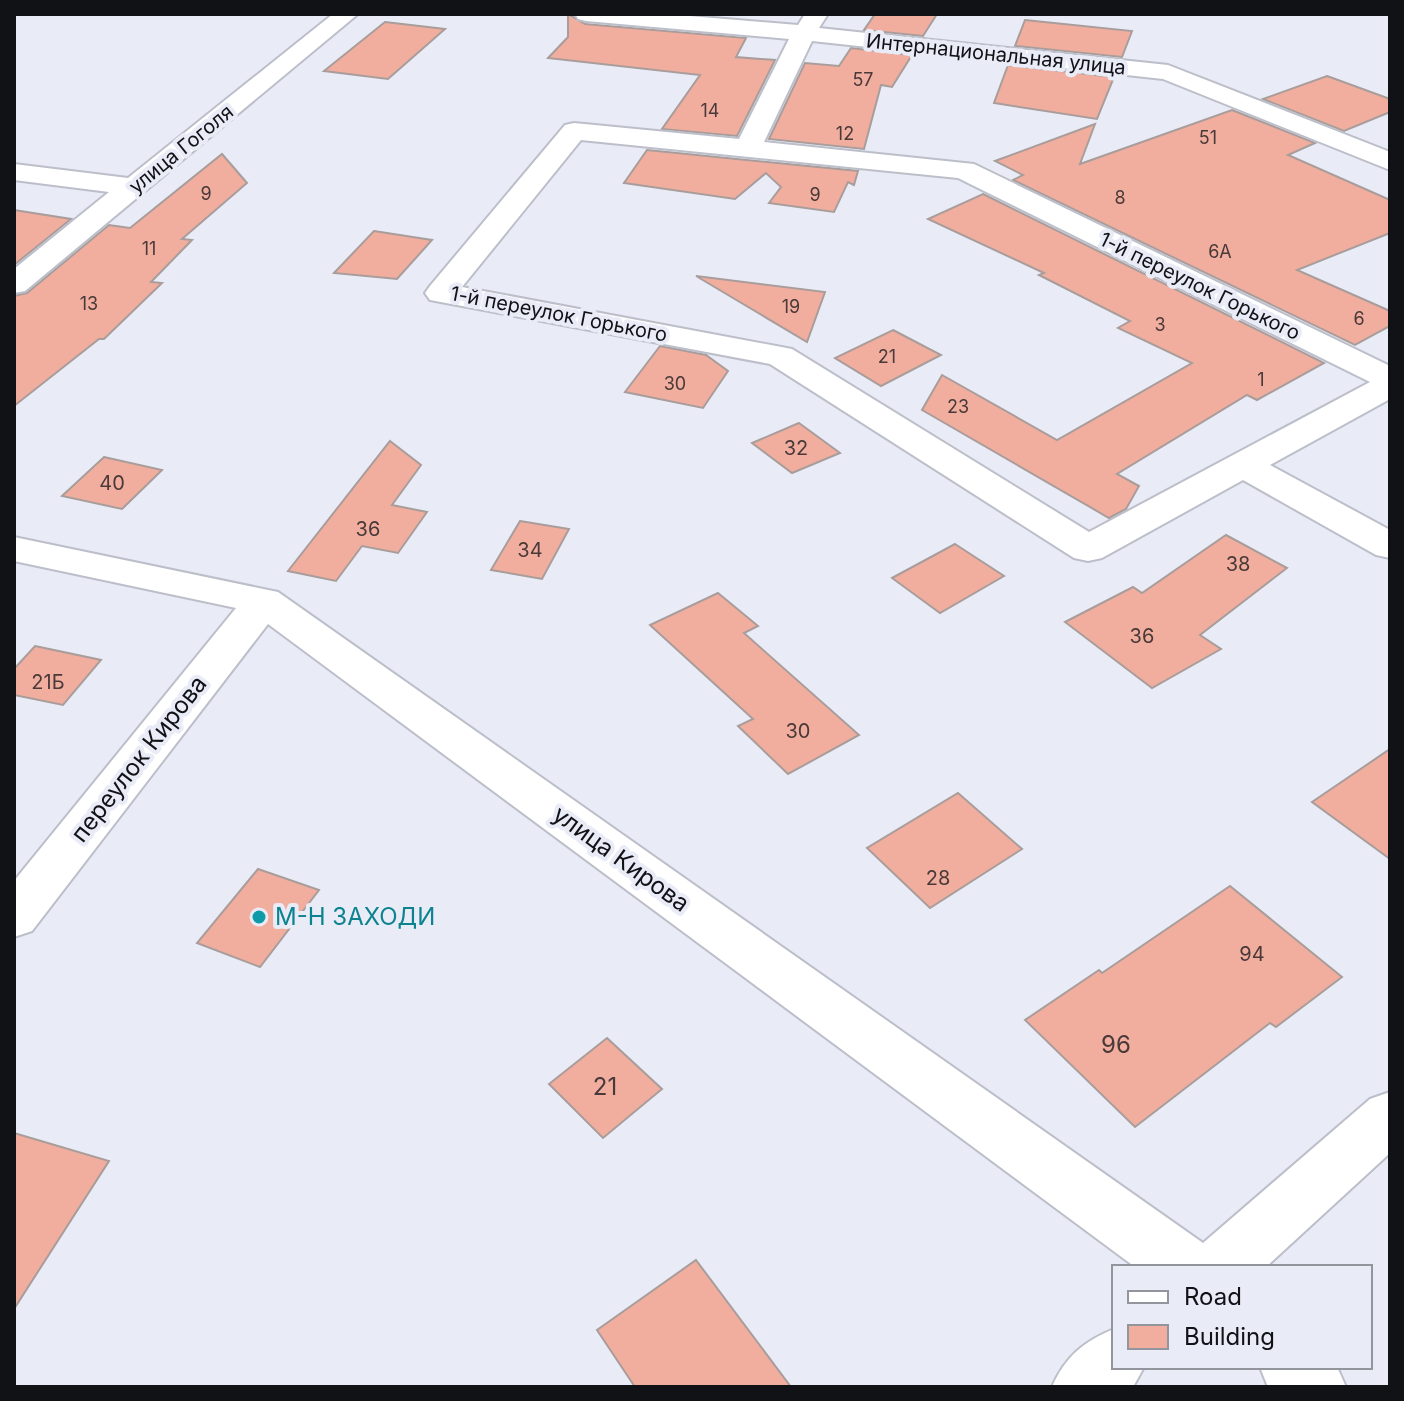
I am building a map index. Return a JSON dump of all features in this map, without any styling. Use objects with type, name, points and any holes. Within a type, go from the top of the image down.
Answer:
[{"type":"street","name":"улица Гоголя","points":[[14,284],[347,14]]},
{"type":"street","name":"Интернациональная улица","points":[[586,14],[811,24],[1168,72],[1390,162]]},
{"type":"street","points":[[748,148],[811,24]]},
{"type":"street","name":"1-й переулок Горького","points":[[574,131],[964,170],[1390,382],[1088,549],[780,356],[441,293],[574,131]]},
{"type":"street","points":[[14,172],[134,187]]},
{"type":"street","points":[[1241,464],[1390,546]]},
{"type":"street","name":"улица Кирова","points":[[14,549],[264,601],[1182,1265]]},
{"type":"street","name":"переулок Кирова","points":[[14,917],[264,601]]},
{"type":"street","points":[[1223,1265],[1390,1117]]},
{"type":"street","points":[[1085,1387],[1112,1363]]},
{"type":"street","points":[[1294,1369],[1313,1387]]},
{"type":"building","points":[[568,14],[585,24],[746,38],[736,57],[775,60],[737,136],[662,129],[700,75],[548,58],[568,37]]},
{"type":"building","points":[[875,14],[937,14],[923,36],[864,30]]},
{"type":"building","points":[[1025,20],[1132,31],[1122,57],[1015,46]]},
{"type":"building","points":[[385,22],[445,29],[388,79],[324,71]]},
{"type":"building","points":[[851,48],[912,55],[892,87],[881,85],[864,149],[769,139],[805,63],[839,66]]},
{"type":"building","points":[[1008,65],[1114,77],[1097,119],[994,103]]},
{"type":"building","points":[[1327,76],[1390,99],[1390,112],[1344,131],[1263,99]]},
{"type":"building","points":[[1232,110],[1315,143],[1288,155],[1390,200],[1390,233],[1297,270],[1390,311],[1390,326],[1355,345],[1013,180],[1023,175],[995,161],[1095,124],[1080,164]]},
{"type":"building","points":[[647,150],[858,171],[854,185],[848,182],[834,212],[769,203],[781,187],[766,173],[735,199],[624,183]]},
{"type":"building","points":[[222,154],[247,183],[182,239],[192,240],[151,282],[162,283],[104,339],[99,339],[14,406],[14,296],[27,293],[109,225],[130,228]]},
{"type":"building","points":[[983,194],[1324,363],[1257,400],[1247,395],[1117,474],[1139,486],[1126,509],[1109,518],[922,410],[942,375],[1057,440],[1192,363],[1118,328],[1130,321],[1039,275],[1044,273],[928,219]]},
{"type":"building","points":[[14,210],[71,219],[14,265]]},
{"type":"building","points":[[374,231],[432,240],[397,279],[334,273]]},
{"type":"building","points":[[696,276],[825,292],[807,342]]},
{"type":"building","points":[[893,330],[941,355],[881,386],[835,358]]},
{"type":"building","points":[[660,346],[706,355],[728,371],[703,408],[625,392]]},
{"type":"building","points":[[799,423],[840,453],[792,473],[752,443]]},
{"type":"building","points":[[390,441],[421,465],[392,505],[427,512],[398,553],[362,546],[336,581],[288,571]]},
{"type":"building","points":[[104,457],[162,470],[122,509],[62,496]]},
{"type":"building","points":[[520,521],[569,529],[542,579],[491,570]]},
{"type":"building","points":[[1226,535],[1287,568],[1200,635],[1221,649],[1152,688],[1065,622],[1133,587],[1142,593]]},
{"type":"building","points":[[955,544],[1004,576],[940,613],[892,578]]},
{"type":"building","points":[[718,593],[758,626],[744,633],[859,735],[788,774],[738,726],[753,719],[650,625]]},
{"type":"building","points":[[35,646],[101,660],[63,705],[14,695],[14,669]]},
{"type":"building","points":[[1390,749],[1390,859],[1312,802]]},
{"type":"building","points":[[958,793],[1022,849],[930,908],[867,848]]},
{"type":"building","name":"М-Н ЗАХОДИ","points":[[258,869],[319,890],[260,967],[197,943]]},
{"type":"building","points":[[1230,886],[1342,977],[1276,1027],[1270,1023],[1135,1127],[1025,1020],[1099,970],[1102,973]]},
{"type":"building","points":[[607,1038],[662,1089],[603,1138],[549,1084]]},
{"type":"building","points":[[14,1133],[109,1161],[14,1309]]},
{"type":"building","points":[[696,1260],[791,1387],[635,1387],[597,1330]]},
{"type":"place","name":"М-Н ЗАХОДИ","points":[[259,917]]}]
